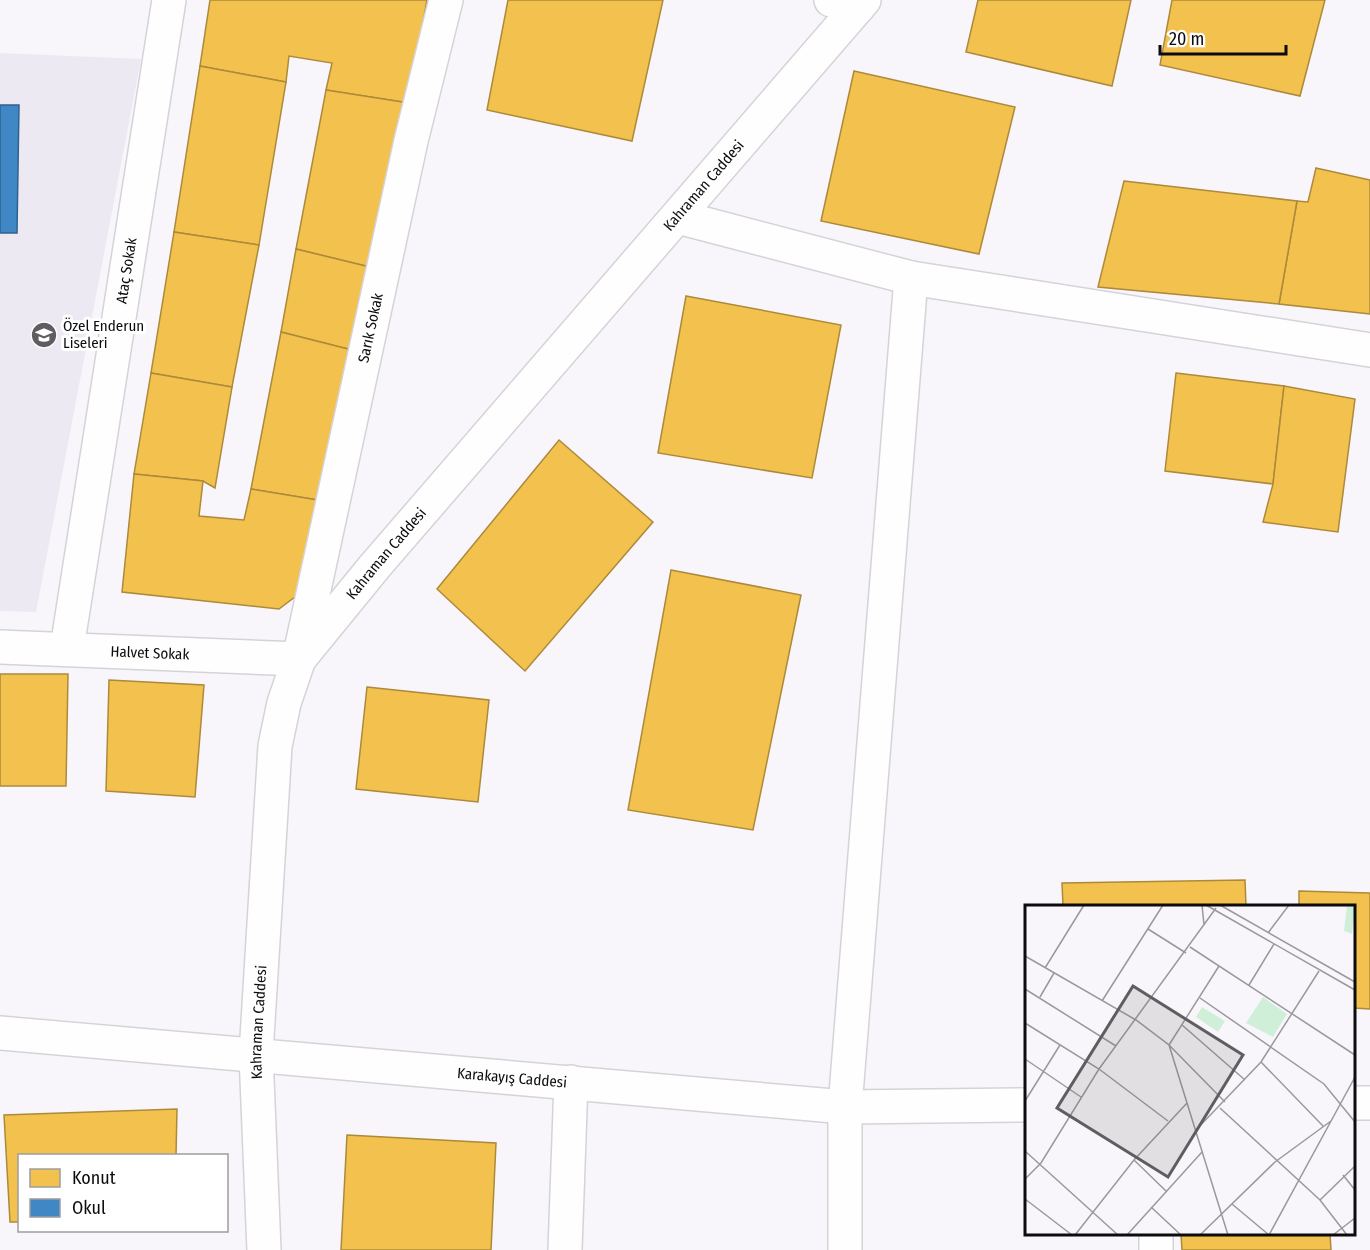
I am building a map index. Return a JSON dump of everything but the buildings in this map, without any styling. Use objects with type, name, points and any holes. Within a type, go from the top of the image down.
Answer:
[{"type":"street","name":"Ataç Sokak","points":[[67,648],[169,0]]},
{"type":"street","name":"Sarık Sokak","points":[[299,659],[411,141],[446,0]]},
{"type":"street","name":"Kahraman Caddesi","points":[[264,1250],[256,1054],[275,746],[284,703],[299,659],[375,566],[678,217],[851,2]]},
{"type":"street","points":[[678,217],[911,278],[1370,350]]},
{"type":"street","points":[[845,1250],[845,1107],[911,278]]},
{"type":"street","name":"Halvet Sokak","points":[[0,647],[299,659]]},
{"type":"street","name":"Karakayış Caddesi","points":[[0,1033],[845,1107],[1025,1105]]},
{"type":"street","points":[[565,1250],[572,1082]]},
{"type":"shaded area","name":"Özel Enderun Liseleri","points":[[0,53],[141,59],[36,612],[0,611]]},
{"type":"place","name":"Özel Enderun Liseleri","points":[[44,335]]}]
